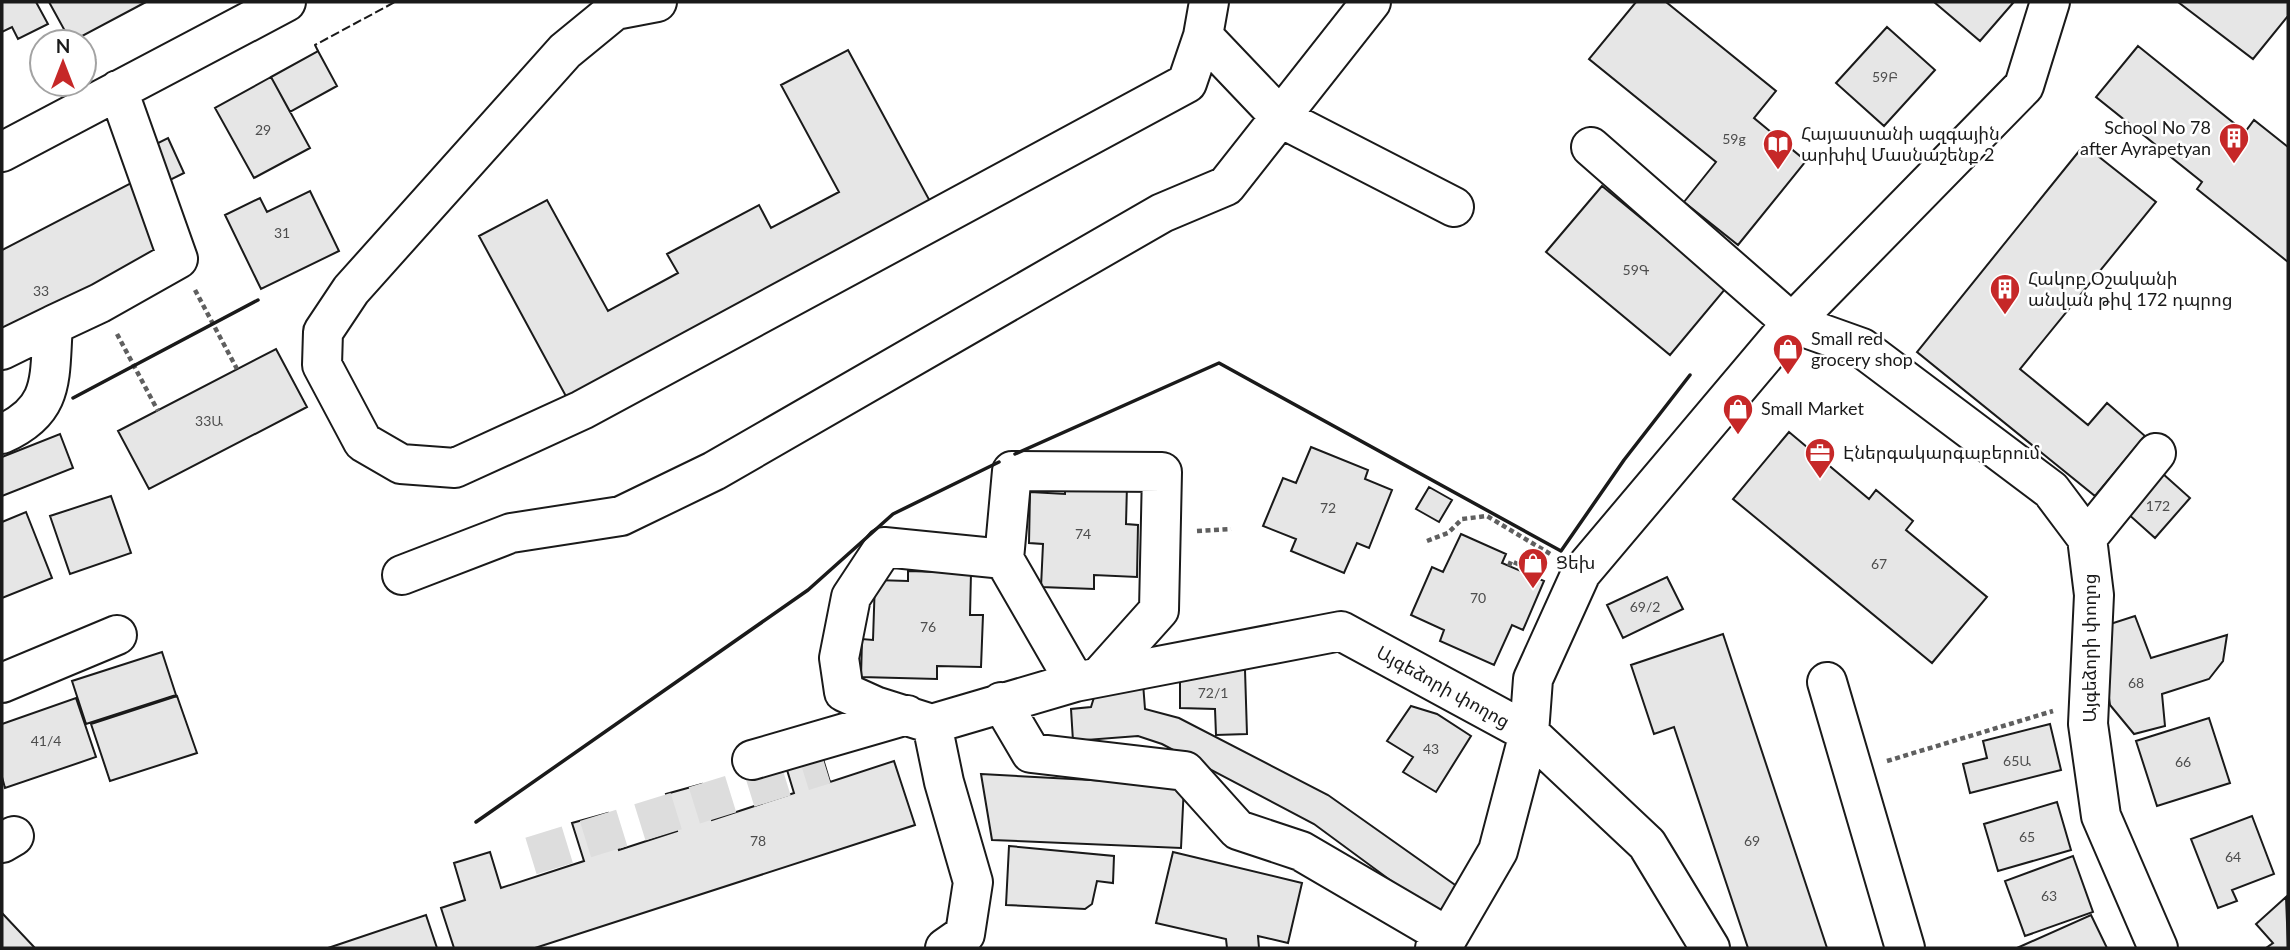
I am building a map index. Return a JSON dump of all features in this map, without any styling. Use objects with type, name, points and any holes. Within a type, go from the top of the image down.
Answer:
[{"type":"street","points":[[2,152],[286,2]]},
{"type":"street","points":[[657,2],[613,6],[565,51],[351,290],[323,332],[322,365],[363,442],[401,464],[455,468],[606,397],[1186,83],[1206,19]]},
{"type":"street","points":[[402,575],[511,533],[621,516],[714,471],[1162,213],[1226,186],[1371,2]]},
{"type":"street","name":"Այգեձորի փողոց","points":[[919,719],[1002,702],[1087,680],[1341,631],[1529,733],[1533,679],[1581,573],[1792,323],[2024,86],[2041,7]]},
{"type":"street","points":[[1206,19],[1281,118],[1454,207]]},
{"type":"street","points":[[2,350],[100,303],[178,258],[118,90]]},
{"type":"street","points":[[1591,147],[1792,323]]},
{"type":"street","name":"Այգեձորի փողոց","points":[[1792,323],[1862,348],[2051,490],[2087,538],[2094,595],[2088,723],[2101,816],[2158,948]]},
{"type":"street","points":[[2,434],[22,425],[41,408],[49,377],[53,325]]},
{"type":"street","points":[[2087,538],[2155,453]]},
{"type":"street","points":[[1012,471],[1162,472],[1159,610],[1087,680],[1004,559],[1012,471]]},
{"type":"street","points":[[919,719],[875,706],[844,691],[839,658],[851,597],[884,547],[1004,559]]},
{"type":"street","points":[[2,683],[117,635]]},
{"type":"street","points":[[1826,682],[1905,948]]},
{"type":"street","points":[[1002,702],[1031,753],[1185,771],[1238,830],[1301,850],[1441,943],[1499,850],[1529,733],[1647,844],[1710,948]]},
{"type":"street","points":[[752,760],[919,719]]},
{"type":"street","points":[[825,765],[919,719]]},
{"type":"street","points":[[919,719],[944,782],[972,882],[965,934],[945,948]]},
{"type":"path","points":[[213,324],[237,369]]},
{"type":"path","points":[[134,365],[158,411]]},
{"type":"path","points":[[1427,541],[1448,533],[1462,519],[1487,516],[1581,573]]},
{"type":"path","points":[[1509,566],[1511,561],[1530,569]]},
{"type":"path","points":[[1853,771],[2089,700]]},
{"type":"building","points":[[2,2],[36,2],[48,24],[40,28],[28,28],[28,34],[18,39],[12,27],[2,32]]},
{"type":"building","points":[[49,2],[146,2],[97,28],[63,28]]},
{"type":"building","points":[[1636,2],[1666,2],[1776,91],[1754,118],[1806,161],[1738,245],[1684,202],[1716,162],[1589,59]]},
{"type":"building","points":[[1934,2],[2011,2],[2013,3],[1980,41]]},
{"type":"building","points":[[2178,2],[2288,2],[2288,16],[2253,59]]},
{"type":"building","points":[[1887,27],[1935,70],[1884,126],[1836,83]]},
{"type":"building","name":"School No 78 after Ayrapetyan","points":[[2138,46],[2245,132],[2254,120],[2288,147],[2288,262],[2197,189],[2202,182],[2096,97]]},
{"type":"building","points":[[848,50],[932,205],[568,400],[479,236],[547,200],[608,311],[678,273],[667,254],[759,205],[771,228],[839,192],[781,85]]},
{"type":"building","points":[[318,51],[337,86],[290,112],[271,77]]},
{"type":"building","points":[[271,77],[310,148],[254,178],[215,108]]},
{"type":"building","points":[[168,138],[184,173],[166,182],[150,147]]},
{"type":"building","name":"Հակոբ Օշականի անվան թիվ 172 դպրոց","points":[[2084,145],[2156,202],[2020,369],[2088,425],[2107,403],[2145,436],[2095,496],[1917,352]]},
{"type":"building","points":[[133,182],[167,247],[2,332],[2,250]]},
{"type":"building","points":[[1602,186],[1726,288],[1670,355],[1546,252]]},
{"type":"building","points":[[310,191],[339,251],[261,289],[225,215],[260,198],[267,212]]},
{"type":"building","points":[[276,349],[307,407],[149,489],[118,431]]},
{"type":"building","points":[[1789,432],[1869,499],[1876,490],[1913,521],[1906,530],[1987,597],[1932,663],[1733,499]]},
{"type":"building","points":[[60,434],[73,468],[2,496],[2,457]]},
{"type":"building","points":[[1311,447],[1368,470],[1365,479],[1392,490],[1369,548],[1357,543],[1344,573],[1291,551],[1296,539],[1263,526],[1283,478],[1296,483]]},
{"type":"building","points":[[2162,473],[2190,498],[2155,538],[2127,513]]},
{"type":"building","points":[[1065,483],[1127,485],[1126,524],[1138,525],[1137,577],[1094,575],[1094,589],[1041,587],[1043,544],[1029,543],[1030,492],[1065,494]]},
{"type":"building","points":[[1429,487],[1452,500],[1439,522],[1416,509]]},
{"type":"building","points":[[111,496],[131,553],[70,574],[50,516]]},
{"type":"building","points":[[26,512],[52,578],[2,598],[2,522]]},
{"type":"building","points":[[1461,534],[1506,554],[1502,563],[1544,581],[1523,630],[1512,625],[1494,665],[1440,641],[1444,630],[1411,615],[1432,567],[1443,572]]},
{"type":"building","points":[[908,571],[971,573],[970,615],[983,615],[981,667],[937,666],[937,679],[861,677],[862,639],[873,640],[875,580],[908,581]]},
{"type":"building","points":[[1667,577],[1683,609],[1623,638],[1607,605]]},
{"type":"building","points":[[2135,616],[2151,658],[2227,635],[2223,661],[2209,679],[2162,694],[2165,726],[2134,734],[2110,705],[2103,657],[2104,626]]},
{"type":"building","points":[[1723,634],[1827,948],[1748,948],[1674,727],[1654,734],[1631,665]]},
{"type":"building","points":[[162,652],[176,695],[86,724],[72,681]]},
{"type":"building","points":[[1215,670],[1245,670],[1247,734],[1216,735],[1215,709],[1180,708],[1180,678]]},
{"type":"building","points":[[1143,683],[1145,709],[1179,718],[1328,795],[1458,887],[1443,912],[1409,894],[1314,824],[1162,744],[1138,736],[1073,741],[1071,709],[1091,707],[1095,694]]},
{"type":"building","points":[[177,696],[197,753],[110,781],[91,724]]},
{"type":"building","points":[[76,698],[96,757],[5,788],[2,777],[2,724]]},
{"type":"building","points":[[1411,706],[1437,714],[1471,736],[1436,792],[1403,772],[1413,757],[1387,741]]},
{"type":"building","points":[[2209,718],[2230,783],[2157,806],[2136,741]]},
{"type":"building","points":[[2050,724],[2061,770],[1970,793],[1963,764],[1987,758],[1983,741]]},
{"type":"building","points":[[820,749],[830,782],[894,761],[915,825],[535,948],[454,948],[441,908],[465,900],[454,863],[490,852],[501,888],[584,861],[572,823],[608,813],[619,850],[677,831],[666,794],[702,784],[712,820],[794,793],[784,760]]},
{"type":"building","points":[[981,774],[1184,785],[1181,848],[992,840]]},
{"type":"building","points":[[2057,802],[2071,850],[1998,871],[1984,824]]},
{"type":"building","points":[[2252,816],[2274,874],[2232,890],[2237,901],[2218,908],[2191,839]]},
{"type":"building","points":[[1009,846],[1114,856],[1113,883],[1097,881],[1092,904],[1085,909],[1006,905]]},
{"type":"building","points":[[1173,852],[1302,883],[1288,943],[1258,936],[1259,948],[1227,948],[1226,939],[1156,923]]},
{"type":"building","points":[[2073,856],[2093,912],[2025,936],[2005,881]]},
{"type":"building","points":[[2286,897],[2288,948],[2266,948],[2273,943],[2256,924]]},
{"type":"building","points":[[2,913],[35,948],[2,948]]},
{"type":"building","points":[[426,915],[437,948],[328,948]]},
{"type":"building","points":[[2091,915],[2107,948],[2017,948]]},
{"type":"tunnel","points":[[531,856],[825,765]]},
{"type":"fence","points":[[318,51],[315,45],[395,2]]},
{"type":"wall","points":[[73,398],[258,300]]},
{"type":"wall","points":[[1015,454],[1219,363],[1561,551],[1624,460],[1690,375]]},
{"type":"wall","points":[[476,822],[808,590],[893,514],[999,462]]},
{"type":"place","name":"School No 78 after Ayrapetyan","points":[[2234,165]]},
{"type":"place","name":"Հայաստանի ազգային արխիվ Մասնաշենք 2","points":[[1778,171]]},
{"type":"place","name":"Հակոբ Օշականի անվան թիվ 172 դպրոց","points":[[2005,316]]},
{"type":"place","name":"Small red grocery shop","points":[[1788,376]]},
{"type":"place","name":"Small Market","points":[[1738,436]]},
{"type":"place","name":"Էներգակարգաբերում","points":[[1820,480]]},
{"type":"place","name":"Ցեխ","points":[[1533,590]]}]
